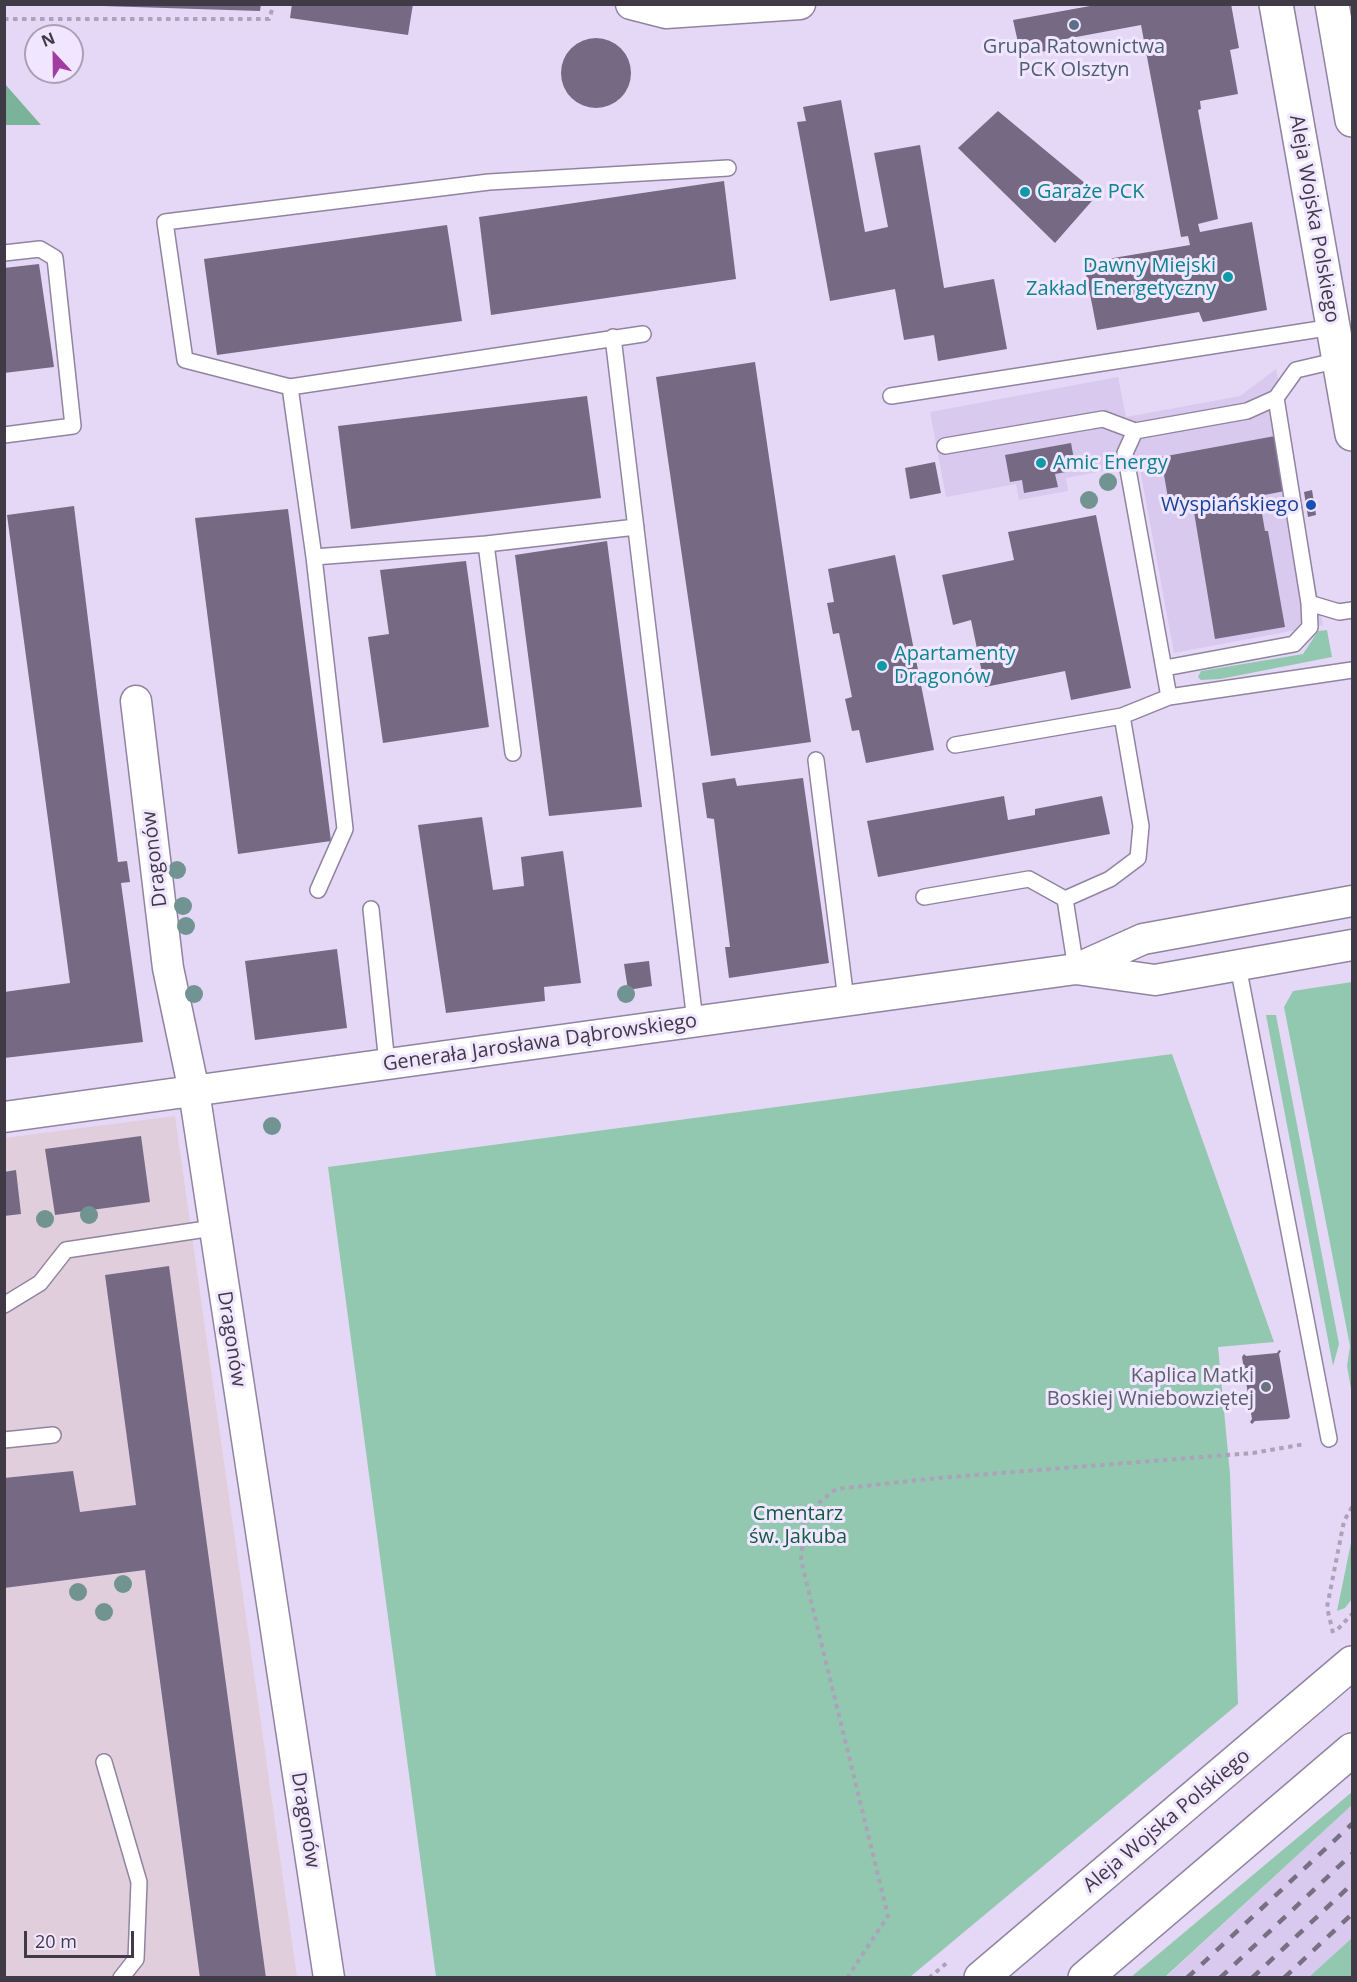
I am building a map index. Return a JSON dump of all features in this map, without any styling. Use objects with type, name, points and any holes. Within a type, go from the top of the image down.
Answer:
[{"type":"main road","name":"Aleja Wojska Polskiego","points":[[1276,4],[1353,434]]},
{"type":"main road","points":[[1332,4],[1351,105]]},
{"type":"main road","name":"Aleja Wojska Polskiego","points":[[981,1977],[1353,1663]]},
{"type":"main road","points":[[1085,1977],[1353,1749]]},
{"type":"street","points":[[631,4],[666,13],[796,5]]},
{"type":"street","name":"Dragonów","points":[[136,701],[168,968],[194,1091],[213,1228],[329,1977]]},
{"type":"street","name":"Generała Jarosława Dąbrowskiego","points":[[1076,969],[1143,939],[1353,901]]},
{"type":"street","name":"Generała Jarosława Dąbrowskiego","points":[[4,1117],[1076,969],[1155,980],[1353,945]]},
{"type":"lane","points":[[643,334],[290,387],[185,360],[165,222],[489,182],[728,168]]},
{"type":"lane","points":[[4,253],[40,249],[55,258],[73,426],[4,435]]},
{"type":"lane","points":[[891,396],[1333,327]]},
{"type":"lane","points":[[614,338],[695,1022]]},
{"type":"lane","points":[[945,446],[1103,419],[1135,431],[1247,411],[1276,398],[1296,370],[1339,360]]},
{"type":"lane","points":[[290,387],[314,557],[345,829],[318,890]]},
{"type":"lane","points":[[1165,668],[1294,644],[1310,627],[1310,603],[1276,398]]},
{"type":"lane","points":[[1135,431],[1125,453],[1170,697]]},
{"type":"lane","points":[[314,557],[486,544],[636,527]]},
{"type":"lane","points":[[486,544],[513,753]]},
{"type":"lane","points":[[1310,603],[1339,612],[1353,610]]},
{"type":"lane","points":[[955,745],[1122,716],[1170,697],[1353,670]]},
{"type":"lane","points":[[1065,899],[1110,879],[1138,858],[1141,826],[1122,716]]},
{"type":"lane","points":[[816,760],[846,1000]]},
{"type":"lane","points":[[924,897],[1029,879],[1065,899]]},
{"type":"lane","points":[[1065,899],[1076,969]]},
{"type":"lane","points":[[371,909],[387,1064]]},
{"type":"lane","points":[[1238,966],[1329,1439]]},
{"type":"lane","points":[[4,1305],[40,1283],[66,1250],[213,1228]]},
{"type":"lane","points":[[4,1440],[53,1435]]},
{"type":"lane","points":[[104,1762],[139,1882],[136,1959],[121,1977]]},
{"type":"path","points":[[4,19],[269,19],[274,4]]},
{"type":"path","points":[[847,1977],[888,1916],[801,1560],[806,1514],[836,1489],[938,1478],[1253,1453],[1329,1439]]},
{"type":"path","points":[[1334,1634],[1327,1606],[1344,1521],[1353,1507]]},
{"type":"shaded area","points":[[1276,369],[1323,625],[1174,653],[1139,464],[1066,478],[1068,491],[1019,500],[1016,484],[946,497],[930,412],[1118,377],[1126,417],[1240,396]]},
{"type":"shaded area","points":[[175,1116],[297,1977],[5,1977],[4,1138]]},
{"type":"shaded area","points":[[1352,1805],[1352,1938],[1309,1977],[1165,1978]]},
{"type":"green space","points":[[5,84],[41,125],[5,125]]},
{"type":"green space","points":[[1327,630],[1332,657],[1220,679],[1201,680],[1198,677],[1201,671],[1303,654],[1318,631]]},
{"type":"green space","points":[[1352,982],[1352,1395],[1347,1366],[1350,1346],[1284,1007],[1293,991]]},
{"type":"green space","points":[[1266,1015],[1276,1015],[1339,1344],[1333,1366]]},
{"type":"green space","name":"Cmentarz św. Jakuba","points":[[1172,1054],[1274,1342],[1218,1347],[1230,1474],[1238,1704],[910,1977],[436,1977],[328,1167]]},
{"type":"green space","points":[[1352,1538],[1352,1599],[1345,1608],[1337,1611]]},
{"type":"green space","points":[[1352,1792],[1352,1805],[1165,1977],[1131,1977]]},
{"type":"green space","points":[[1352,1938],[1352,1977],[1309,1977]]},
{"type":"building","points":[[40,4],[261,4],[260,11]]},
{"type":"building","points":[[292,4],[413,4],[408,35],[290,18]]},
{"type":"building","points":[[1101,4],[1231,4],[1239,48],[1230,50],[1238,94],[1200,101],[1201,109],[1198,110],[1218,219],[1198,224],[1200,232],[1252,222],[1267,310],[1203,322],[1199,312],[1097,330],[1084,263],[1190,245],[1188,236],[1181,237],[1141,25],[1060,40],[1061,48],[1021,56],[1013,20]]},
{"type":"building","points":[[603,38],[616,44],[625,53],[629,59],[631,73],[629,87],[621,98],[610,106],[589,108],[571,98],[563,87],[561,66],[571,48],[582,40]]},
{"type":"building","points":[[841,100],[865,232],[888,227],[874,153],[920,145],[944,288],[994,279],[1007,349],[938,361],[934,335],[904,340],[895,289],[830,301],[797,122],[806,121],[803,107]]},
{"type":"building","points":[[998,111],[1098,194],[1055,243],[958,148]]},
{"type":"building","points":[[724,181],[736,279],[491,315],[479,217]]},
{"type":"building","points":[[447,225],[462,321],[217,355],[204,259]]},
{"type":"building","points":[[39,264],[54,367],[4,373],[4,268]]},
{"type":"building","points":[[755,362],[811,742],[711,756],[656,377]]},
{"type":"building","points":[[587,396],[601,498],[351,529],[338,426]]},
{"type":"building","points":[[1275,436],[1285,491],[1259,496],[1265,531],[1268,531],[1285,627],[1215,639],[1193,506],[1170,510],[1161,457]]},
{"type":"building","name":"Amic Energy","points":[[1071,443],[1076,470],[1055,474],[1058,487],[1024,493],[1022,480],[1010,482],[1005,455]]},
{"type":"building","points":[[935,462],[941,493],[910,499],[905,468]]},
{"type":"building","points":[[1312,490],[1316,515],[1308,517],[1304,492]]},
{"type":"building","points":[[74,506],[118,862],[127,861],[130,882],[121,883],[143,1042],[4,1058],[4,992],[70,983],[7,515]]},
{"type":"building","points":[[288,509],[331,841],[238,854],[195,518]]},
{"type":"building","points":[[1096,515],[1131,688],[1071,700],[1065,671],[985,687],[971,620],[953,625],[942,575],[1014,560],[1008,532]]},
{"type":"building","points":[[607,541],[642,807],[549,816],[515,555]]},
{"type":"building","name":"Apartamenty Dragonów","points":[[895,555],[934,750],[866,763],[859,730],[852,731],[845,699],[852,697],[839,633],[833,634],[827,603],[834,602],[828,569]]},
{"type":"building","points":[[466,561],[489,727],[383,743],[368,637],[389,634],[380,570]]},
{"type":"building","points":[[735,778],[737,786],[803,778],[829,963],[729,978],[725,947],[730,947],[714,819],[707,818],[702,783]]},
{"type":"building","points":[[1004,796],[1008,820],[1035,815],[1035,809],[1102,796],[1110,834],[878,877],[867,821]]},
{"type":"building","points":[[482,817],[493,890],[524,886],[521,857],[563,851],[581,983],[544,987],[545,1001],[446,1013],[418,825]]},
{"type":"building","points":[[337,949],[347,1028],[255,1040],[245,961]]},
{"type":"building","points":[[649,961],[652,986],[628,990],[624,964]]},
{"type":"building","points":[[141,1136],[150,1202],[55,1215],[45,1149]]},
{"type":"building","points":[[16,1170],[21,1214],[4,1216],[4,1172]]},
{"type":"building","points":[[169,1266],[266,1978],[200,1978],[145,1570],[4,1588],[4,1478],[73,1471],[80,1512],[136,1505],[105,1275]]},
{"type":"building","name":"Kaplica Matki Boskiej Wniebowziętej","points":[[1281,1351],[1279,1354],[1290,1417],[1255,1421],[1252,1424],[1242,1357],[1244,1354],[1246,1356],[1277,1353]]},
{"type":"railway","points":[[1187,1978],[1352,1824]]},
{"type":"railway","points":[[1220,1978],[1352,1854]]},
{"type":"railway","points":[[1252,1978],[1352,1884]]},
{"type":"railway","points":[[1284,1978],[1352,1914]]},
{"type":"place","name":"Grupa Ratownictwa PCK Olsztyn","points":[[1074,25]]},
{"type":"place","name":"Garaże PCK","points":[[1025,192]]},
{"type":"place","name":"Dawny Miejski Zakład Energetyczny","points":[[1228,277]]},
{"type":"place","name":"Amic Energy","points":[[1041,463]]},
{"type":"place","name":"Wyspiańskiego","points":[[1311,505]]},
{"type":"place","name":"Apartamenty Dragonów","points":[[882,666]]},
{"type":"place","name":"Kaplica Matki Boskiej Wniebowziętej","points":[[1266,1387]]}]
